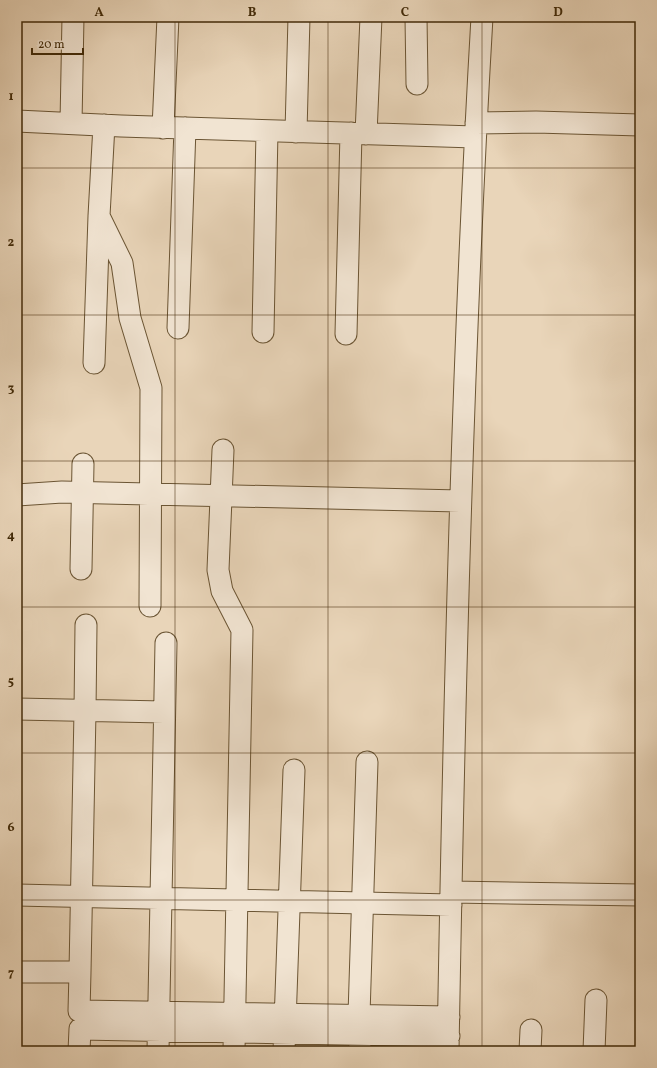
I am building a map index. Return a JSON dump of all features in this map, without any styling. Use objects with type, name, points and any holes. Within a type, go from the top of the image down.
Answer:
[{"type":"street","points":[[71,123],[73,17]]},
{"type":"street","points":[[163,128],[168,17]]},
{"type":"street","points":[[296,132],[299,17]]},
{"type":"street","points":[[346,334],[359,134],[371,17]]},
{"type":"street","points":[[416,17],[417,84]]},
{"type":"street","points":[[86,625],[79,1010],[234,1032],[449,1035],[460,501],[482,17]]},
{"type":"street","points":[[17,120],[163,128],[359,134],[476,130],[536,122],[640,125]]},
{"type":"street","points":[[94,363],[104,125]]},
{"type":"street","points":[[178,328],[184,128]]},
{"type":"street","points":[[263,332],[267,131]]},
{"type":"street","points":[[99,216],[122,263],[130,318],[150,388],[150,606]]},
{"type":"street","points":[[223,450],[218,570],[222,591],[242,630],[234,1032]]},
{"type":"street","points":[[81,569],[83,464]]},
{"type":"street","points":[[17,495],[83,492],[460,501]]},
{"type":"street","points":[[158,1051],[166,643]]},
{"type":"street","points":[[17,709],[164,712]]},
{"type":"street","points":[[360,1034],[367,762]]},
{"type":"street","points":[[284,1033],[294,770]]},
{"type":"street","points":[[17,895],[363,903],[452,898],[640,895]]},
{"type":"street","points":[[17,972],[80,972]]},
{"type":"street","points":[[594,1051],[596,1000]]},
{"type":"street","points":[[79,1051],[80,1029],[159,1021]]},
{"type":"street","points":[[530,1051],[531,1030]]}]
